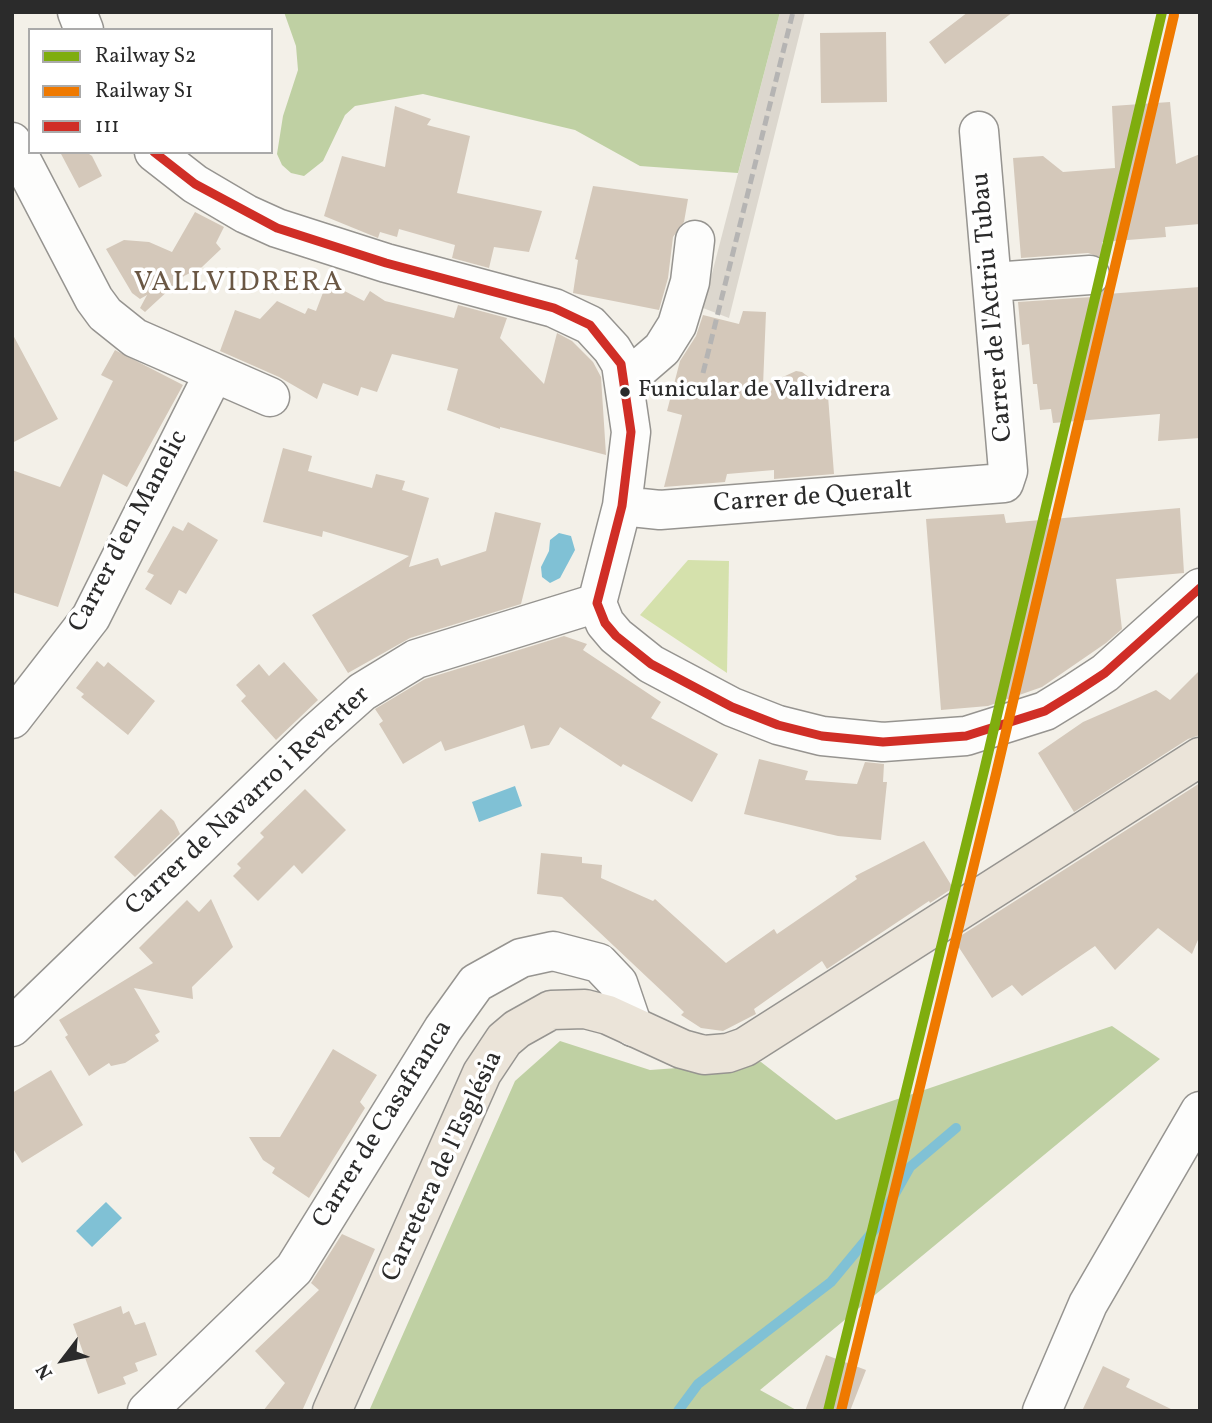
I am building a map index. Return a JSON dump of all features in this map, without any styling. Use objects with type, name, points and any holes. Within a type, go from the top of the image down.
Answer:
[{"type":"main road","name":"Carretera de l'Església","points":[[332,1411],[482,1073],[504,1040],[532,1018],[551,1010],[585,1009],[608,1015],[682,1049],[704,1055],[728,1053],[745,1047],[1200,757]]},
{"type":"street","name":"Carrer de l'Actriu Tubau","points":[[979,131],[1008,471],[1004,483]]},
{"type":"street","points":[[12,142],[93,299],[105,314],[135,338],[270,397]]},
{"type":"street","points":[[157,154],[195,184],[229,204],[300,237],[574,316],[590,326],[612,348],[625,381],[631,432],[622,506],[597,603],[605,623],[635,651],[688,685],[732,707],[778,725],[822,736],[883,742],[966,736],[1045,711],[1105,673],[1159,628],[1200,588]]},
{"type":"street","points":[[625,381],[662,349],[677,325],[690,282],[695,240]]},
{"type":"street","points":[[993,282],[1090,275]]},
{"type":"street","name":"Carrer d'en Manelic","points":[[12,719],[91,617],[214,373]]},
{"type":"street","name":"Carrer de Queralt","points":[[622,506],[660,510],[1004,483]]},
{"type":"street","name":"Carrer de Navarro i Reverter","points":[[12,1027],[316,733],[362,692],[416,659],[597,603]]},
{"type":"street","name":"Carrer de Casafranca","points":[[147,1411],[293,1269],[443,1029],[476,983],[521,958],[553,951],[599,963],[618,983],[633,1027]]},
{"type":"street","points":[[1042,1411],[1088,1304],[1200,1111]]},
{"type":"shaded area","points":[[780,12],[805,12],[729,318],[703,308]]},
{"type":"green space","points":[[284,12],[780,12],[738,173],[640,166],[575,130],[423,94],[355,106],[345,115],[323,161],[304,176],[291,173],[282,165],[277,154],[283,116],[298,70],[296,46]]},
{"type":"green space","points":[[688,560],[729,561],[727,673],[640,615]]},
{"type":"green space","points":[[1112,1026],[1160,1059],[760,1390],[798,1411],[369,1411],[515,1081],[560,1041],[650,1070],[761,1062],[836,1120]]},
{"type":"water","points":[[559,533],[571,536],[575,550],[560,578],[550,583],[542,577],[541,567],[549,551],[550,540]]},
{"type":"water","points":[[515,786],[522,806],[479,822],[472,802]]},
{"type":"water","points":[[106,1202],[122,1218],[92,1247],[76,1231]]},
{"type":"building","points":[[968,12],[1013,12],[945,64],[929,42]]},
{"type":"building","points":[[886,32],[887,102],[821,103],[820,33]]},
{"type":"building","points":[[1170,102],[1176,164],[1200,154],[1200,224],[1165,227],[1166,237],[1102,242],[1103,258],[1088,253],[1021,258],[1013,158],[1043,156],[1063,172],[1115,168],[1112,106]]},
{"type":"building","points":[[395,106],[431,119],[427,125],[470,136],[457,193],[542,211],[529,252],[494,247],[489,268],[452,258],[455,245],[399,229],[397,237],[380,232],[378,238],[324,216],[342,156],[385,167]]},
{"type":"building","points":[[61,154],[92,156],[102,176],[79,188]]},
{"type":"building","points":[[593,186],[688,199],[684,222],[673,237],[668,278],[659,310],[573,293],[578,260],[575,259]]},
{"type":"building","points":[[195,212],[224,227],[216,243],[221,249],[202,267],[184,276],[145,312],[140,308],[147,295],[140,299],[132,293],[106,249],[124,240],[149,242],[172,252]]},
{"type":"building","points":[[327,282],[364,301],[370,291],[385,301],[454,318],[458,305],[507,318],[500,338],[544,384],[557,333],[572,341],[593,362],[601,377],[606,455],[500,429],[447,410],[458,369],[392,354],[377,392],[361,387],[358,396],[323,383],[317,399],[279,377],[220,351],[235,310],[260,319],[277,301],[305,314],[308,308],[316,311]]},
{"type":"building","points":[[1200,287],[1200,438],[1158,441],[1160,414],[1053,423],[1051,409],[1040,410],[1037,384],[1033,384],[1029,344],[1022,345],[1018,302],[1092,297],[1106,288],[1107,294]]},
{"type":"building","points":[[743,311],[766,312],[763,386],[796,371],[814,381],[819,396],[828,396],[834,474],[774,479],[774,470],[727,474],[725,482],[664,487],[682,415],[667,411],[680,361],[696,336],[703,315],[739,324]]},
{"type":"building","points":[[12,333],[58,419],[12,443]]},
{"type":"building","points":[[115,350],[183,385],[127,487],[103,474],[58,607],[12,592],[12,470],[60,487],[113,381],[101,375]]},
{"type":"building","points":[[283,448],[312,456],[308,471],[372,488],[376,474],[405,481],[402,490],[429,498],[409,567],[438,558],[441,566],[486,551],[495,512],[541,523],[521,604],[410,638],[348,673],[312,615],[409,556],[323,531],[322,537],[263,522]]},
{"type":"building","points":[[1180,508],[1184,573],[1116,579],[1122,629],[1106,643],[1042,687],[988,706],[941,710],[926,519],[1004,514],[1006,523]]},
{"type":"building","points":[[188,522],[218,540],[186,594],[179,590],[171,605],[145,589],[154,575],[147,572],[173,526],[183,531]]},
{"type":"building","points":[[564,636],[587,644],[583,650],[661,702],[651,718],[718,754],[692,802],[623,764],[621,767],[560,727],[549,745],[531,749],[524,725],[445,751],[441,741],[403,764],[379,724],[383,721],[375,709],[425,679]]},
{"type":"building","points":[[97,661],[104,667],[108,662],[155,701],[128,735],[81,697],[84,694],[76,688]]},
{"type":"building","points":[[284,662],[318,700],[276,740],[241,701],[246,696],[236,685],[259,664],[269,676]]},
{"type":"building","points":[[1200,670],[1200,735],[1188,739],[1074,812],[1038,753],[1083,722],[1156,690],[1170,700]]},
{"type":"building","points":[[759,759],[808,771],[805,780],[857,784],[865,762],[884,764],[883,782],[887,782],[881,840],[838,836],[744,814]]},
{"type":"building","points":[[1200,783],[1200,935],[1192,954],[1158,928],[1115,970],[1095,946],[1022,996],[1012,985],[992,998],[954,940]]},
{"type":"building","points":[[305,789],[346,830],[302,874],[294,865],[258,901],[233,876],[241,868],[237,864],[264,837],[260,833]]},
{"type":"building","points":[[161,809],[174,821],[180,834],[135,877],[114,857]]},
{"type":"building","points":[[924,841],[953,888],[827,969],[822,961],[754,1009],[756,1014],[723,1031],[701,1028],[681,1015],[684,1012],[562,897],[537,894],[541,853],[582,857],[582,863],[602,865],[601,878],[653,901],[655,899],[726,963],[774,929],[777,934],[857,879],[855,876]]},
{"type":"building","points":[[211,899],[233,947],[192,987],[193,999],[134,988],[160,1032],[155,1035],[159,1041],[125,1063],[111,1066],[109,1063],[89,1076],[65,1037],[68,1035],[59,1020],[153,963],[139,948],[187,900],[199,912]]},
{"type":"building","points":[[333,1049],[377,1075],[360,1102],[365,1108],[309,1198],[272,1173],[275,1168],[263,1160],[249,1137],[280,1137]]},
{"type":"building","points":[[51,1070],[83,1125],[22,1163],[12,1147],[12,1093]]},
{"type":"building","points":[[342,1234],[375,1249],[302,1411],[263,1411],[285,1383],[255,1351],[319,1290],[311,1283]]},
{"type":"building","points":[[121,1306],[123,1314],[129,1311],[135,1325],[145,1322],[157,1355],[135,1363],[138,1371],[123,1377],[126,1384],[98,1394],[73,1324]]},
{"type":"building","points":[[826,1355],[866,1370],[850,1411],[805,1411]]},
{"type":"building","points":[[1103,1366],[1130,1379],[1126,1387],[1175,1411],[1082,1411]]},
{"type":"waterway","points":[[678,1411],[698,1384],[831,1282],[875,1229],[910,1167],[956,1128]]},
{"type":"railway","points":[[703,373],[793,12]]},
{"type":"rail line","name":"S2","points":[[828,1411],[984,771],[1162,12]]},
{"type":"rail line","name":"S1","points":[[841,1411],[996,774],[1174,15]]},
{"type":"transit line","name":"111","points":[[157,154],[195,184],[277,228],[386,263],[554,308],[590,325],[621,364],[631,432],[622,506],[597,603],[605,623],[616,636],[651,664],[732,707],[778,725],[822,736],[883,742],[966,736],[1045,711],[1076,692],[1105,673],[1200,588]]},
{"type":"place","name":"Funicular de Vallvidrera","points":[[625,392]]},
{"type":"district","name":"VALLVIDRERA","points":[[239,285]]}]
